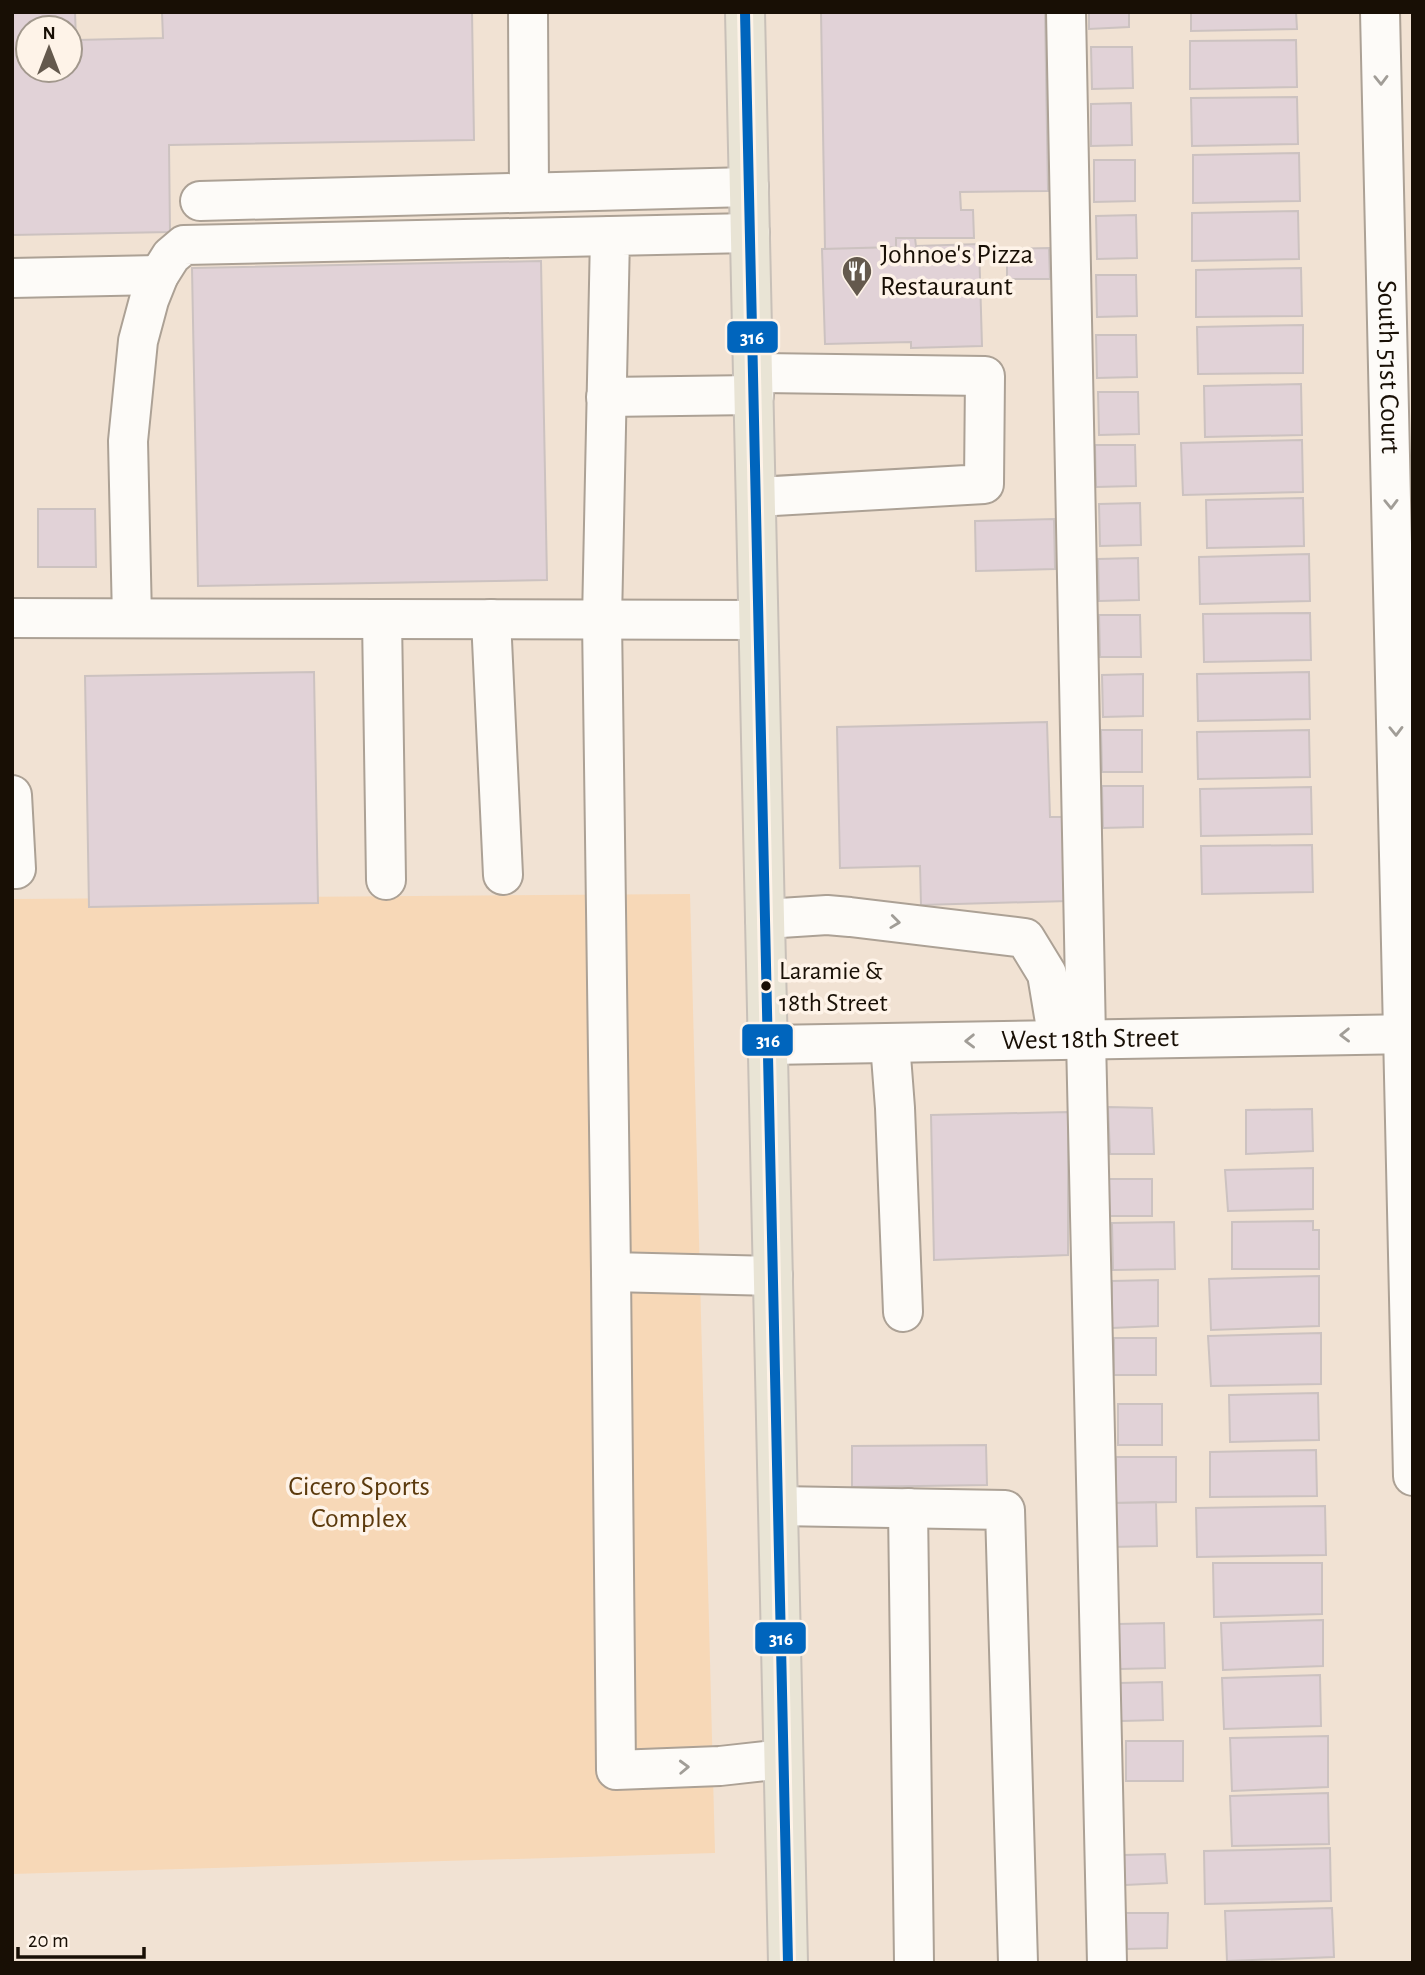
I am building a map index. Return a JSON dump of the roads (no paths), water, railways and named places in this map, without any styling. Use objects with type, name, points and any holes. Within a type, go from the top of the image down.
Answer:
[{"type":"main road","points":[[745,12],[788,1963]]},
{"type":"street","points":[[528,12],[528,192]]},
{"type":"street","points":[[1066,12],[1072,1040],[1107,1963]]},
{"type":"street","name":"South 51st Court","points":[[1380,12],[1408,1034],[1413,1476]]},
{"type":"street","points":[[200,201],[749,187]]},
{"type":"street","points":[[132,618],[128,441],[138,341],[159,275],[171,256],[184,245],[750,233]]},
{"type":"street","points":[[610,236],[601,620],[616,1770],[720,1766],[783,1759]]},
{"type":"street","points":[[12,278],[159,275]]},
{"type":"street","points":[[606,397],[753,384],[985,376],[984,484],[756,497]]},
{"type":"street","points":[[12,618],[758,620]]},
{"type":"street","points":[[382,619],[386,880]]},
{"type":"street","points":[[491,619],[503,875]]},
{"type":"street","points":[[12,795],[16,869],[12,869]]},
{"type":"street","points":[[765,919],[827,915],[1025,938],[1047,974],[1072,1040]]},
{"type":"street","name":"West 18th Street","points":[[768,1045],[1408,1034]]},
{"type":"street","points":[[890,1043],[903,1312]]},
{"type":"street","points":[[611,1272],[773,1276]]},
{"type":"street","points":[[778,1506],[1005,1510],[1018,1963]]},
{"type":"street","points":[[908,1508],[914,1963]]},
{"type":"place","name":"Johnoe's Pizza Restauraunt","points":[[857,298]]},
{"type":"place","name":"Laramie & 18th Street","points":[[766,986]]},
{"type":"park label","name":"Cicero Sports Complex","points":[[359,1503]]}]
